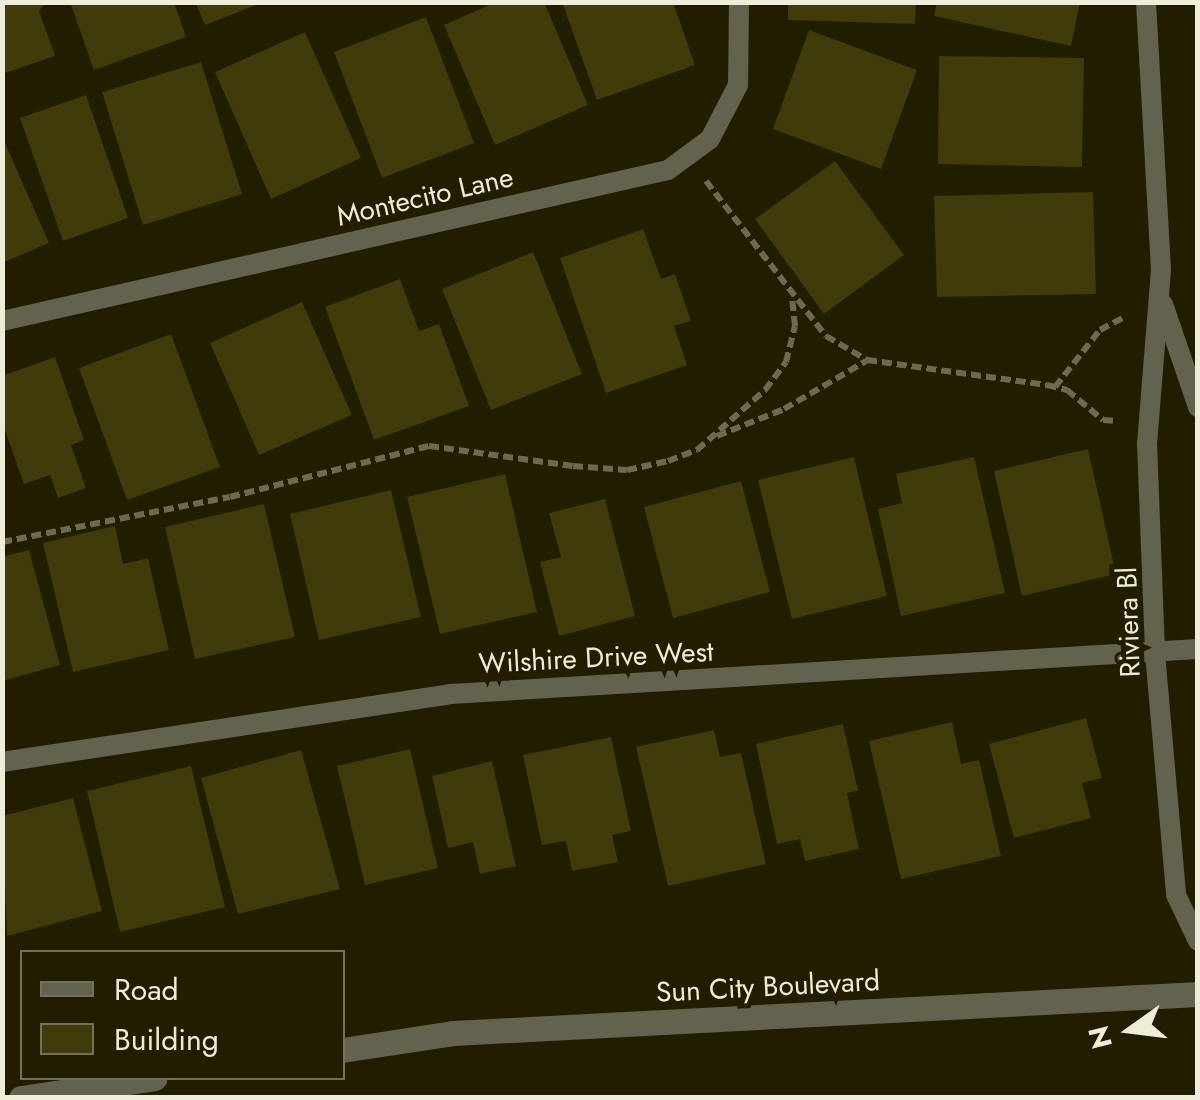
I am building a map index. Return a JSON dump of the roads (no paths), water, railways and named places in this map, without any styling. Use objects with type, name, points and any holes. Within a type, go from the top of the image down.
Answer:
[{"type":"street","name":"Sun City Boulevard","points":[[345,1050],[453,1033],[1198,994]]},
{"type":"street","points":[[21,1098],[142,1080]]},
{"type":"lane","name":"Montecito Lane","points":[[2,321],[668,170],[710,139],[738,86],[738,2]]},
{"type":"lane","name":"Riviera Bl","points":[[1146,2],[1160,297],[1149,423],[1154,652],[1176,894],[1198,941]]},
{"type":"lane","name":"Riviera Bl","points":[[1160,297],[1198,407]]},
{"type":"lane","name":"Wilshire Drive West","points":[[2,762],[450,694],[1198,649]]}]
